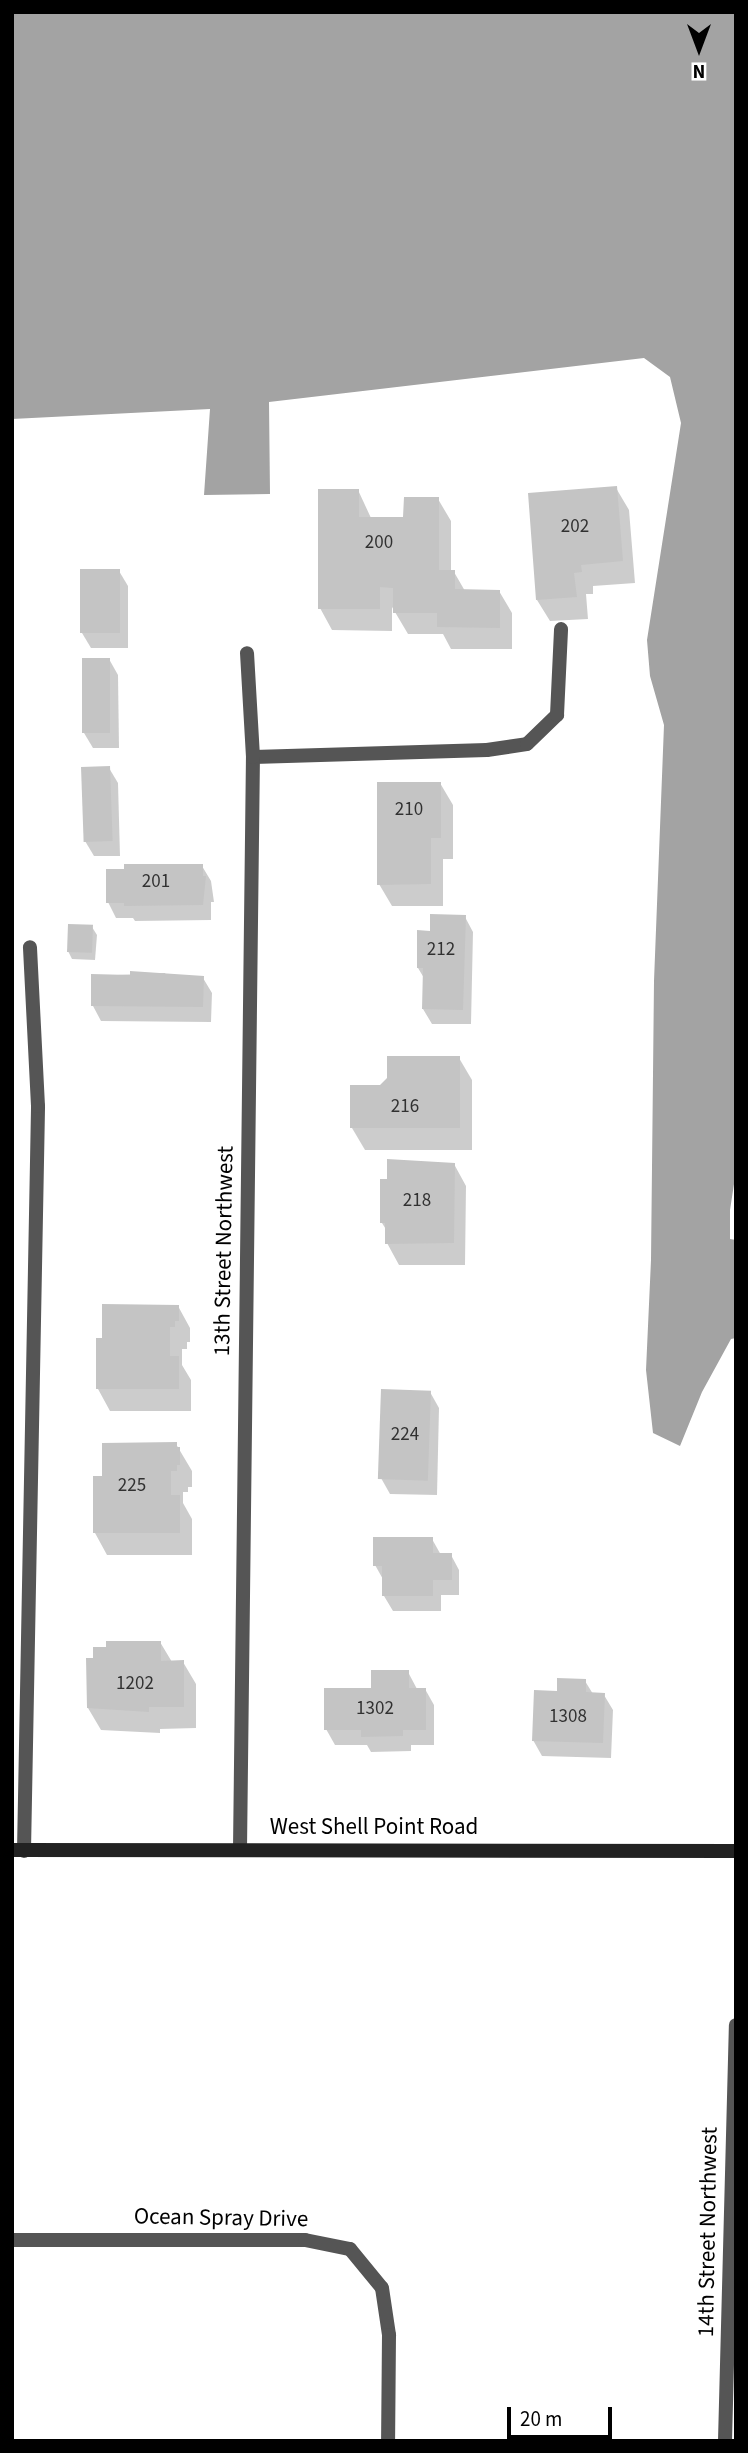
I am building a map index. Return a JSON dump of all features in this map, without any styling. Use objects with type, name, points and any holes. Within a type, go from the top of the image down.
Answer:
[{"type":"street","points":[[253,757],[487,750],[527,744],[557,716],[561,629]]},
{"type":"street","name":"13th Street Northwest","points":[[240,1849],[253,757],[247,653]]},
{"type":"street","points":[[18,1850],[38,1106],[30,947]]},
{"type":"street","name":"West Shell Point Road","points":[[18,1850],[736,1851]]},
{"type":"street","name":"14th Street Northwest","points":[[725,2441],[736,2025]]},
{"type":"street","name":"Ocean Spray Drive","points":[[12,2240],[304,2240],[350,2249],[383,2288],[389,2335],[388,2441]]},
{"type":"shaded area","points":[[12,12],[736,12],[736,1171],[730,1210],[730,1239],[736,1240],[736,1338],[731,1339],[702,1392],[680,1446],[653,1433],[646,1370],[651,1260],[654,981],[664,725],[650,676],[647,640],[681,423],[670,377],[644,358],[269,402],[270,494],[204,495],[210,409],[12,419]]},
{"type":"building","points":[[617,486],[623,561],[581,565],[582,572],[574,573],[577,597],[536,600],[528,493]]},
{"type":"building","points":[[318,489],[359,489],[359,517],[403,517],[404,497],[439,497],[439,570],[455,570],[455,589],[500,590],[500,628],[437,627],[437,613],[393,613],[393,588],[380,587],[380,609],[318,609]]},
{"type":"building","points":[[80,569],[120,569],[120,633],[80,633]]},
{"type":"building","points":[[82,658],[110,658],[110,733],[82,733]]},
{"type":"building","points":[[110,766],[113,841],[84,842],[81,767]]},
{"type":"building","points":[[377,782],[441,782],[441,838],[431,838],[431,884],[377,885]]},
{"type":"building","points":[[124,864],[203,864],[203,876],[206,876],[203,905],[124,906],[124,903],[106,903],[106,869],[124,869]]},
{"type":"building","points":[[430,914],[466,915],[463,1010],[422,1009],[423,968],[417,968],[417,930],[430,931]]},
{"type":"building","points":[[68,924],[93,925],[92,953],[67,952]]},
{"type":"building","points":[[130,971],[204,976],[203,1007],[91,1006],[91,974],[130,975]]},
{"type":"building","points":[[387,1056],[460,1056],[460,1128],[350,1128],[350,1085],[380,1085],[387,1078]]},
{"type":"building","points":[[387,1159],[455,1163],[454,1243],[385,1244],[385,1223],[380,1223],[380,1179],[387,1179]]},
{"type":"building","points":[[102,1304],[179,1305],[179,1321],[175,1321],[175,1327],[170,1327],[170,1356],[179,1356],[179,1389],[96,1389],[96,1338],[102,1338]]},
{"type":"building","points":[[381,1389],[431,1391],[428,1481],[378,1479]]},
{"type":"building","points":[[177,1442],[177,1447],[180,1447],[180,1465],[177,1465],[177,1471],[171,1471],[171,1495],[180,1495],[180,1533],[93,1533],[93,1476],[102,1476],[102,1443]]},
{"type":"building","points":[[373,1537],[433,1537],[433,1553],[452,1553],[452,1580],[433,1580],[433,1596],[382,1596],[382,1566],[373,1566]]},
{"type":"building","points":[[106,1641],[161,1641],[161,1661],[184,1660],[184,1707],[149,1707],[149,1712],[87,1708],[86,1658],[93,1658],[93,1647],[106,1647]]},
{"type":"building","points":[[371,1670],[409,1670],[409,1688],[426,1688],[426,1730],[403,1730],[403,1736],[361,1737],[361,1730],[324,1730],[324,1688],[371,1688]]},
{"type":"building","points":[[557,1678],[586,1679],[586,1692],[605,1693],[603,1743],[532,1741],[534,1690],[557,1691]]}]
